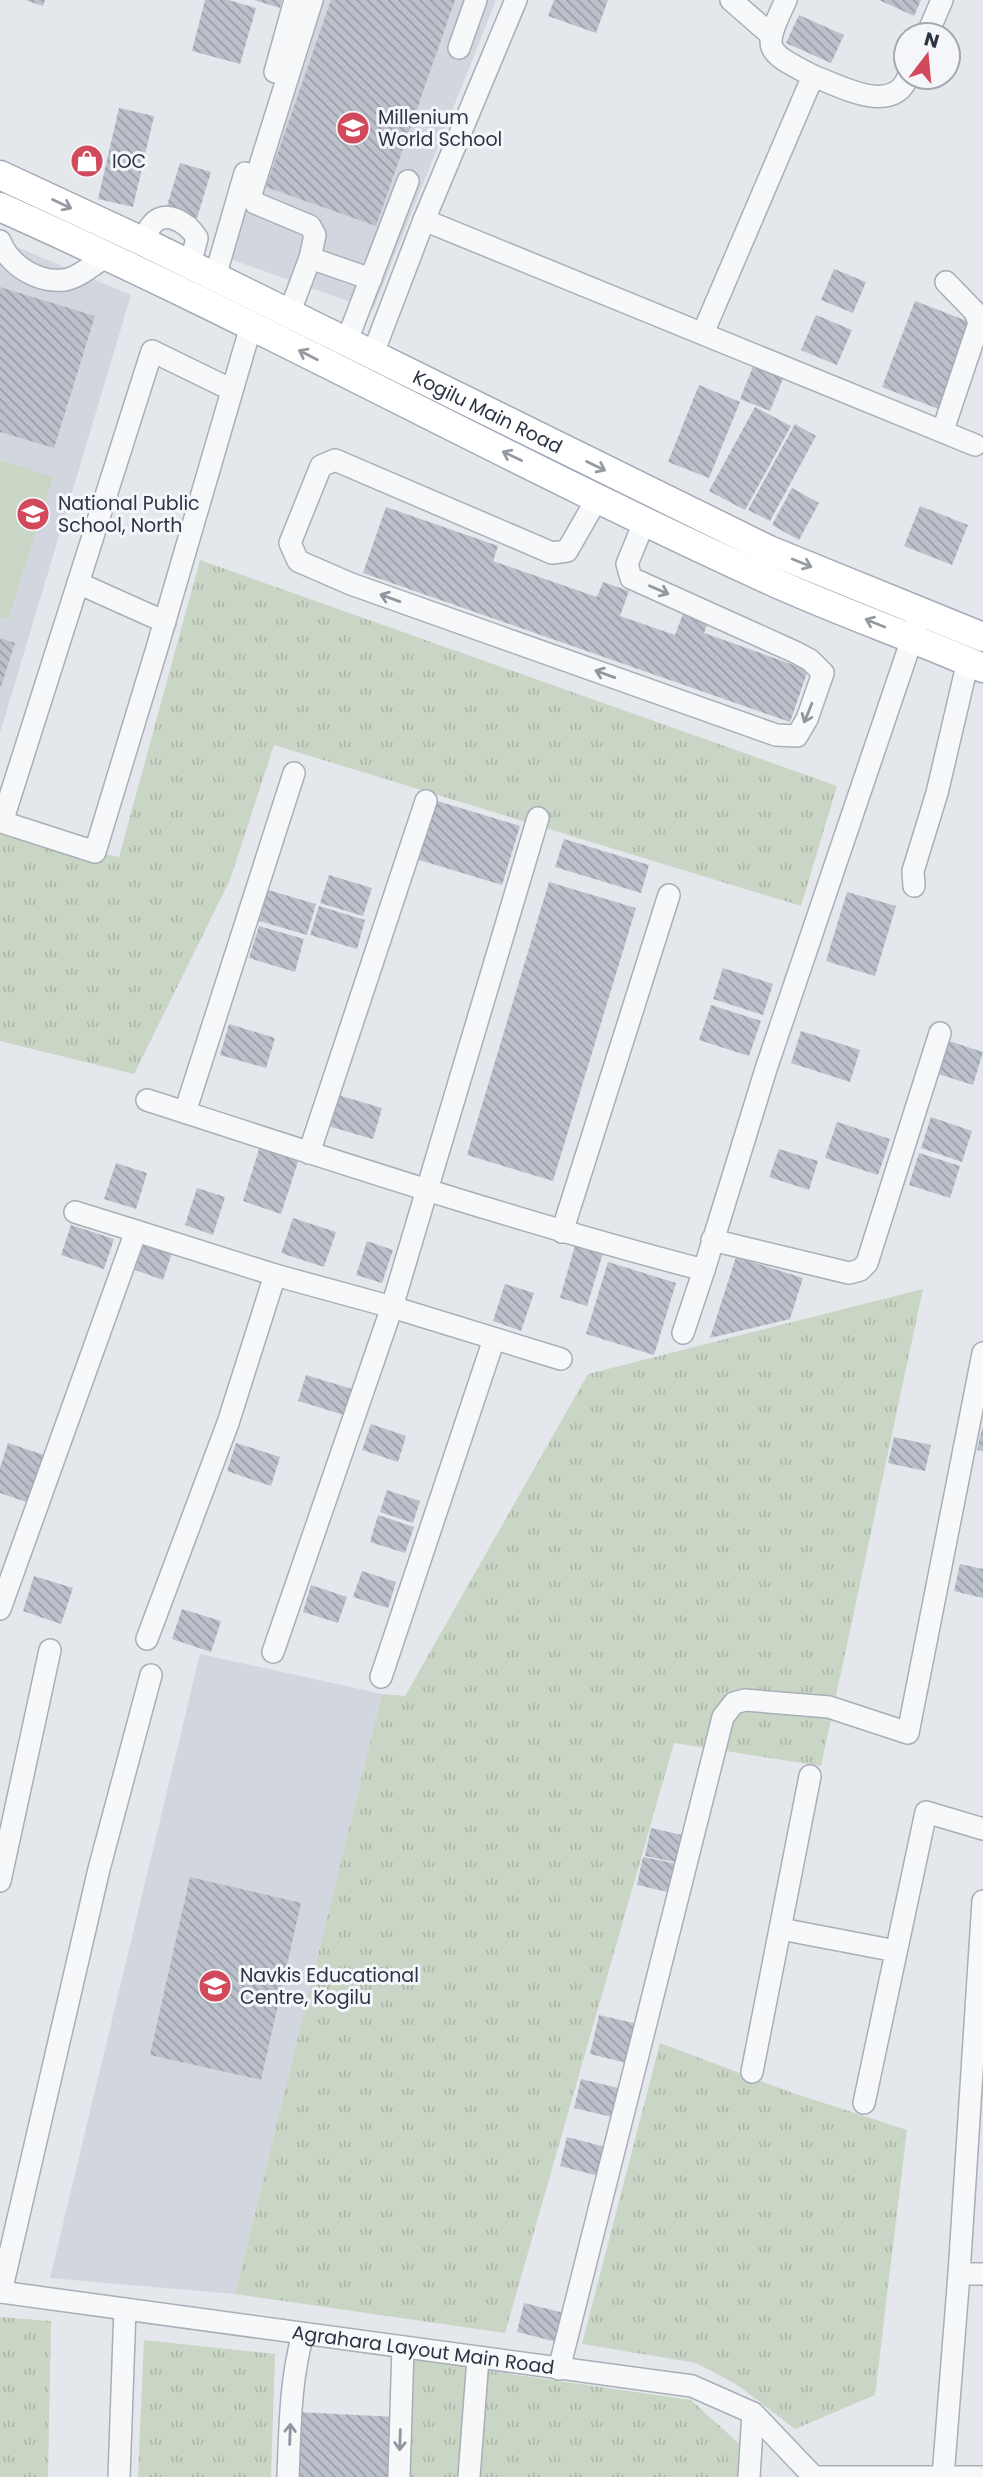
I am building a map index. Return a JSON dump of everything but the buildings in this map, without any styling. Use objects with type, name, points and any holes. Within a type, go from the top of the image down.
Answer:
[{"type":"main road","name":"Kogilu Main Road","points":[[0,176],[144,242],[769,550],[983,637]]},
{"type":"main road","name":"Kogilu Main Road","points":[[0,207],[108,255],[757,575],[976,664]]},
{"type":"street","points":[[215,278],[295,0]]},
{"type":"street","points":[[289,314],[310,258],[315,235],[310,226],[255,203],[251,194],[312,0]]},
{"type":"street","points":[[459,48],[476,0]]},
{"type":"street","points":[[372,356],[424,220],[516,0]]},
{"type":"street","points":[[731,0],[770,34]]},
{"type":"street","points":[[786,0],[770,34],[772,48],[781,59],[813,76],[873,98],[898,91]]},
{"type":"street","points":[[933,21],[942,0]]},
{"type":"street","points":[[702,333],[813,76]]},
{"type":"street","points":[[346,343],[408,181]]},
{"type":"street","points":[[424,220],[975,445]]},
{"type":"street","points":[[0,241],[16,266],[50,279],[64,280],[108,255]]},
{"type":"street","points":[[310,258],[372,279]]},
{"type":"street","points":[[943,430],[979,323],[975,312],[946,282]]},
{"type":"street","points":[[232,390],[152,351],[2,822],[95,852],[251,326]]},
{"type":"street","points":[[598,497],[567,551],[552,553],[335,460],[321,466],[290,543],[298,561],[351,584],[776,735],[797,736],[807,719],[823,673],[810,660],[794,652],[631,578],[626,565],[645,520]]},
{"type":"street","points":[[78,583],[165,622]]},
{"type":"street","points":[[684,1333],[766,1069],[922,612]]},
{"type":"street","points":[[914,886],[913,871],[976,664]]},
{"type":"street","points":[[185,1112],[294,773]]},
{"type":"street","points":[[309,1153],[426,801]]},
{"type":"street","points":[[273,1652],[392,1307],[538,818]]},
{"type":"street","points":[[562,1232],[668,895]]},
{"type":"street","points":[[712,1240],[849,1273],[860,1270],[867,1263],[940,1033]]},
{"type":"street","points":[[147,1100],[427,1191],[562,1232],[704,1270]]},
{"type":"street","points":[[75,1212],[275,1275],[392,1307],[561,1359]]},
{"type":"street","points":[[0,1609],[136,1231]]},
{"type":"street","points":[[146,1639],[228,1423],[275,1275]]},
{"type":"street","points":[[381,1677],[494,1339]]},
{"type":"street","points":[[559,2369],[723,1717],[734,1703],[745,1700],[829,1707],[908,1732],[983,1353]]},
{"type":"street","points":[[0,1881],[50,1650]]},
{"type":"street","points":[[1,2292],[99,1869],[151,1675]]},
{"type":"street","points":[[751,2072],[810,1776]]},
{"type":"street","points":[[864,2104],[926,1812],[983,1829]]},
{"type":"street","points":[[943,2477],[983,1901]]},
{"type":"street","points":[[781,1928],[896,1951]]},
{"type":"street","points":[[959,2274],[983,2274]]},
{"type":"street","name":"Agrahara Layout Main Road","points":[[1,2292],[692,2386],[753,2413],[814,2477]]},
{"type":"street","points":[[119,2477],[125,2309]]},
{"type":"street","points":[[288,2477],[290,2413],[296,2357],[303,2334]]},
{"type":"street","points":[[399,2477],[403,2347]]},
{"type":"street","points":[[469,2477],[478,2358]]},
{"type":"street","points":[[749,2477],[753,2413]]},
{"type":"street","points":[[814,2477],[983,2477]]},
{"type":"shaded area","name":"Millenium World School","points":[[302,0],[496,0],[373,310],[219,255]]},
{"type":"shaded area","name":"National Public School, North","points":[[0,240],[131,295],[0,733]]},
{"type":"shaded area","name":"Navkis Educational Centre, Kogilu","points":[[200,1654],[382,1694],[235,2294],[50,2278]]},
{"type":"green space","points":[[0,460],[53,477],[8,620],[0,617]]},
{"type":"green space","points":[[200,560],[837,786],[801,906],[274,745],[230,880],[134,1074],[0,1041],[0,833],[119,857]]},
{"type":"green space","points":[[923,1289],[821,1766],[674,1743],[505,2333],[235,2294],[382,1694],[405,1696],[588,1374]]},
{"type":"green space","points":[[660,2043],[790,2092],[907,2130],[875,2395],[795,2429],[736,2384],[696,2363],[582,2344]]},
{"type":"green space","points":[[0,2317],[51,2321],[48,2477],[0,2477]]},
{"type":"green space","points":[[144,2340],[275,2354],[271,2477],[138,2477]]},
{"type":"green space","points":[[412,2360],[691,2400],[746,2450],[743,2477],[409,2477]]},
{"type":"place","name":"Millenium World School","points":[[353,128]]},
{"type":"place","name":"IOC","points":[[87,161]]},
{"type":"place","name":"National Public School, North","points":[[33,514]]},
{"type":"place","name":"Navkis Educational Centre, Kogilu","points":[[215,1986]]}]
